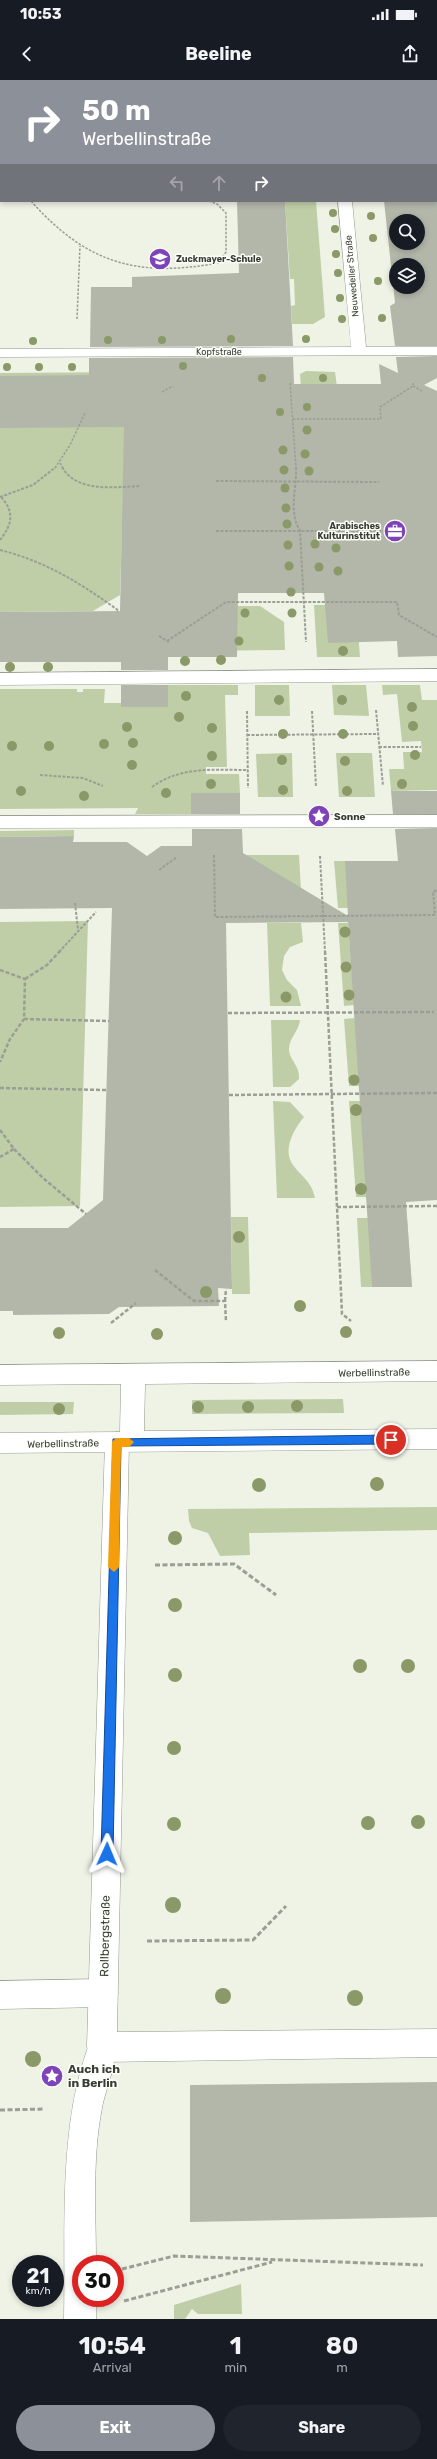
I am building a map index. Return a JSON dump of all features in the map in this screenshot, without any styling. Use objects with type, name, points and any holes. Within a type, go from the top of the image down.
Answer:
[{"type":"street","name":"Neuwedeller Straße","points":[[345,202],[359,352]]},
{"type":"street","name":"Kopfstraße","points":[[0,354],[437,351]]},
{"type":"street","points":[[0,679],[100,670],[437,675]]},
{"type":"street","points":[[0,822],[128,814],[437,821]]},
{"type":"street","name":"Werbellinstraße","points":[[0,1375],[437,1371]]},
{"type":"street","name":"Rollbergstraße","points":[[80,2319],[82,2147],[87,2109],[102,2047],[114,1565],[124,1442],[133,1374]]},
{"type":"street","name":"Werbellinstraße","points":[[0,1444],[437,1439]]},
{"type":"street","points":[[0,1995],[104,1992]]},
{"type":"street","points":[[102,2047],[437,2043]]},
{"type":"path","points":[[32,202],[41,214],[80,246],[120,264],[144,270],[193,269],[218,263],[226,252],[226,213],[217,204],[212,202]]},
{"type":"path","points":[[77,326],[80,246]]},
{"type":"path","points":[[412,378],[413,386]]},
{"type":"path","points":[[291,385],[297,482],[292,501],[295,522],[300,531],[306,643]]},
{"type":"path","points":[[413,386],[422,391]]},
{"type":"path","points":[[293,419],[381,419],[380,407],[413,386]]},
{"type":"path","points":[[0,540],[9,527],[12,513],[8,504],[0,497],[32,486],[55,470],[85,413]]},
{"type":"path","points":[[60,462],[66,473],[86,484],[140,486]]},
{"type":"path","points":[[216,481],[380,482]]},
{"type":"path","points":[[216,531],[384,531]]},
{"type":"path","points":[[0,550],[43,564],[74,580],[102,603],[119,611]]},
{"type":"path","points":[[167,641],[226,602],[397,602],[399,615],[437,638]]},
{"type":"path","points":[[247,703],[248,783]]},
{"type":"path","points":[[311,703],[316,783]]},
{"type":"path","points":[[376,703],[382,783]]},
{"type":"path","points":[[247,734],[378,734]]},
{"type":"path","points":[[379,747],[421,747]]},
{"type":"path","points":[[40,774],[83,778],[108,788],[122,802],[128,814],[156,783],[174,773],[248,770]]},
{"type":"path","points":[[214,851],[215,917],[435,915],[433,892],[437,890]]},
{"type":"path","points":[[320,862],[342,1314],[351,1321]]},
{"type":"path","points":[[75,902],[78,930]]},
{"type":"path","points":[[25,979],[47,965],[96,912]]},
{"type":"path","points":[[0,970],[25,979]]},
{"type":"path","points":[[0,1062],[10,1039],[24,1019],[23,997],[25,979]]},
{"type":"path","points":[[228,1013],[434,1012]]},
{"type":"path","points":[[24,1019],[109,1021]]},
{"type":"path","points":[[0,1088],[106,1090]]},
{"type":"path","points":[[229,1095],[437,1093]]},
{"type":"path","points":[[0,1130],[14,1148],[43,1178],[86,1214]]},
{"type":"path","points":[[0,1157],[14,1148]]},
{"type":"path","points":[[337,1207],[437,1206]]},
{"type":"path","points":[[155,1270],[194,1301],[226,1300]]},
{"type":"path","points":[[226,1289],[226,1322]]},
{"type":"path","points":[[111,1323],[136,1303]]},
{"type":"path","points":[[114,1565],[234,1564],[276,1595]]},
{"type":"path","points":[[105,1942],[253,1940],[286,1906]]},
{"type":"path","points":[[124,2269],[174,2256],[274,2261],[423,2265]]},
{"type":"path","points":[[125,2301],[274,2261]]},
{"type":"green space","points":[[285,202],[316,202],[325,317],[313,324],[292,324],[291,306],[295,305],[294,279],[290,279]]},
{"type":"green space","points":[[306,371],[335,372],[337,387],[303,416],[300,374]]},
{"type":"green space","points":[[132,372],[142,377],[0,378],[0,373]]},
{"type":"green space","points":[[0,413],[125,426],[120,595],[93,611],[0,612]]},
{"type":"green space","points":[[314,605],[356,605],[360,657],[317,657]]},
{"type":"green space","points":[[228,606],[260,606],[284,622],[285,650],[200,651]]},
{"type":"green space","points":[[168,685],[238,685],[238,695],[225,695],[227,767],[206,767],[206,774],[239,774],[240,793],[191,793],[191,814],[135,814],[138,808],[0,809],[0,689],[77,689],[77,692],[83,692],[83,689],[105,689],[104,703],[121,703],[121,707],[168,707]]},
{"type":"green space","points":[[255,685],[289,685],[290,716],[255,716]]},
{"type":"green space","points":[[332,685],[366,685],[369,716],[334,715]]},
{"type":"green space","points":[[382,685],[420,685],[422,700],[437,700],[437,790],[391,791],[389,769],[404,769],[403,752],[422,752],[421,741],[402,742],[397,694],[383,695]]},
{"type":"green space","points":[[292,753],[293,797],[258,797],[256,754]]},
{"type":"green space","points":[[336,753],[372,753],[375,797],[339,797]]},
{"type":"green space","points":[[74,830],[74,836],[0,837],[0,831]]},
{"type":"green space","points":[[243,855],[299,855],[302,909]]},
{"type":"green space","points":[[334,861],[379,861],[382,908],[338,908]]},
{"type":"green space","points":[[88,921],[80,1206],[0,1207],[0,922]]},
{"type":"green space","points":[[267,923],[301,923],[303,942],[290,947],[284,956],[282,970],[287,980],[297,990],[301,1006],[270,1006]]},
{"type":"green space","points":[[338,923],[348,923],[354,1005],[344,1006]]},
{"type":"green space","points":[[354,1018],[396,1086],[349,1086],[344,1019]]},
{"type":"green space","points":[[271,1020],[300,1020],[298,1028],[289,1045],[289,1053],[298,1070],[299,1079],[290,1087],[273,1087]]},
{"type":"green space","points":[[273,1101],[290,1102],[304,1117],[293,1134],[289,1146],[289,1153],[293,1165],[312,1188],[315,1198],[277,1198]]},
{"type":"green space","points":[[349,1101],[360,1101],[405,1197],[356,1197]]},
{"type":"green space","points":[[231,1217],[248,1217],[250,1294],[232,1294]]},
{"type":"green space","points":[[357,1218],[407,1218],[412,1287],[361,1287]]},
{"type":"green space","points":[[343,1399],[344,1413],[192,1414],[192,1400]]},
{"type":"green space","points":[[0,1402],[74,1402],[73,1414],[0,1415]]},
{"type":"green space","points":[[437,1507],[437,1530],[249,1533],[250,1555],[220,1556],[208,1533],[192,1528],[189,1521],[188,1509]]},
{"type":"green space","points":[[241,2284],[242,2314],[198,2314],[192,2309],[185,2319],[174,2319],[174,2305]]},
{"type":"building","points":[[237,202],[285,202],[293,346],[90,347],[91,287],[132,287],[132,277],[239,273]]},
{"type":"building","points":[[384,202],[437,202],[437,346],[395,346],[390,306],[395,303],[394,294],[425,294],[425,258],[390,258],[389,250],[425,250],[425,214],[389,214],[389,247]]},
{"type":"building","points":[[437,356],[437,378],[424,385],[437,391],[437,656],[398,657],[397,641],[328,643],[324,593],[238,593],[237,657],[168,657],[168,670],[121,670],[121,662],[0,662],[0,612],[120,611],[124,427],[0,428],[0,376],[89,375],[89,358],[293,357],[294,384],[381,384],[379,364],[398,373],[396,357]]},
{"type":"building","points":[[121,685],[168,685],[168,707],[121,707]]},
{"type":"building","points":[[391,791],[437,791],[437,814],[393,814]]},
{"type":"building","points":[[191,793],[240,793],[240,814],[191,814]]},
{"type":"building","points":[[437,828],[437,1200],[406,1202],[412,1287],[372,1287],[348,922],[226,923],[232,1289],[218,1288],[219,1306],[119,1307],[109,1314],[13,1315],[13,1311],[0,1311],[0,1228],[68,1228],[103,1200],[112,908],[0,909],[0,837],[74,836],[73,842],[127,842],[147,856],[161,846],[192,846],[192,829],[242,829],[243,853],[348,916],[345,861],[398,861],[395,829]]},
{"type":"building","points":[[437,2082],[437,2217],[190,2222],[190,2085]]},
{"type":"slow traffic","points":[[114,1567],[116,1442],[129,1442]]},
{"type":"place","name":"Zuckmayer-Schule","points":[[160,259]]},
{"type":"place","name":"Arabisches Kulturinstitut","points":[[395,531]]},
{"type":"place","name":"Sonne","points":[[319,816]]},
{"type":"place","name":"Auch ich in Berlin","points":[[52,2076]]},
{"type":"route","points":[[107,1854],[116,1442],[391,1440]]}]
